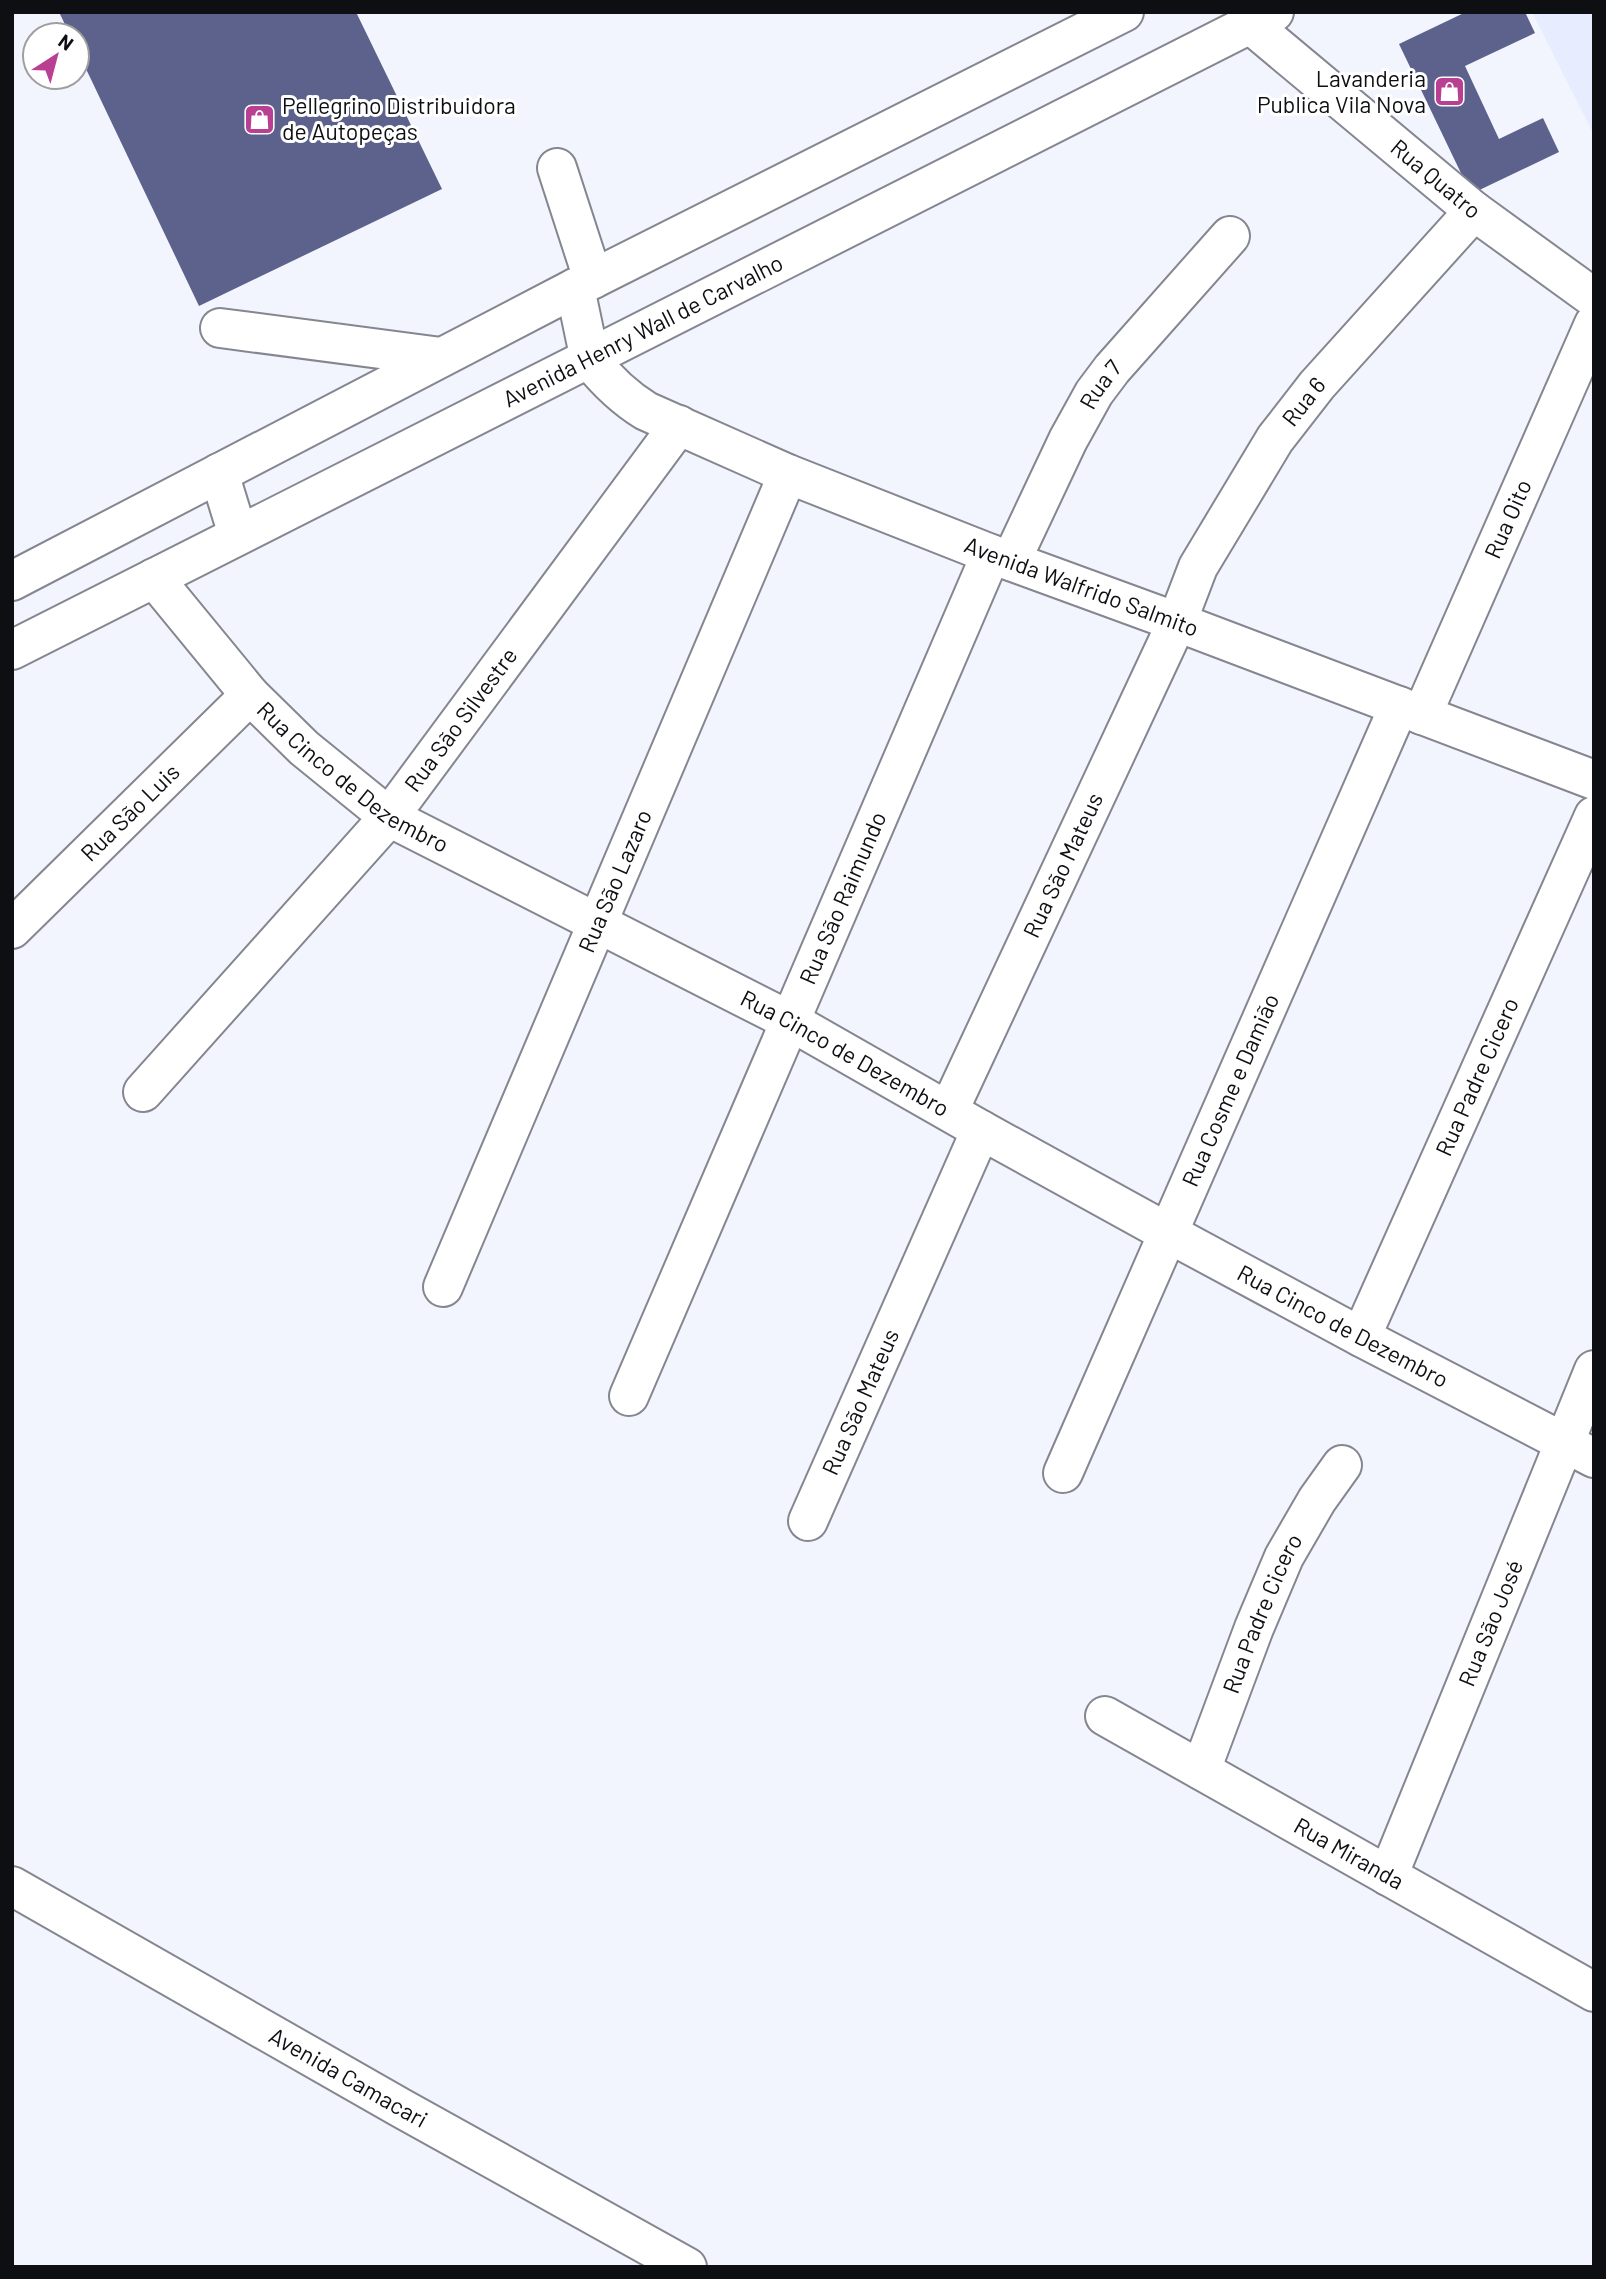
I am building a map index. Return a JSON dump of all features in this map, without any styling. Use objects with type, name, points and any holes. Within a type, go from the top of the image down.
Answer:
[{"type":"street","points":[[12,581],[584,283],[1124,12]]},
{"type":"street","name":"Rua Quatro","points":[[1262,18],[1474,211],[1594,298]]},
{"type":"street","name":"Avenida Henry Wall de Carvalho","points":[[12,650],[1262,18]]},
{"type":"street","points":[[557,168],[584,283],[590,360]]},
{"type":"street","name":"Rua 6","points":[[1177,622],[1198,567],[1275,439],[1317,385],[1474,211]]},
{"type":"street","name":"Rua 7","points":[[1001,558],[1094,393],[1112,369],[1230,236]]},
{"type":"street","name":"Rua Oito","points":[[1410,711],[1594,324]]},
{"type":"street","points":[[220,328],[441,358]]},
{"type":"street","name":"Avenida Walfrido Salmito","points":[[590,360],[627,400],[646,411],[788,474],[1001,558],[1594,780]]},
{"type":"street","name":"Rua São Silvestre","points":[[143,1092],[388,817],[679,425]]},
{"type":"street","points":[[219,473],[239,535]]},
{"type":"street","name":"Rua São Lazaro","points":[[443,1287],[788,474]]},
{"type":"street","name":"Rua São Raimundo","points":[[629,1396],[790,1021],[1001,558]]},
{"type":"street","name":"Rua Cinco de Dezembro","points":[[154,578],[250,695],[304,748],[388,817],[790,1021],[1168,1233],[1579,1450]]},
{"type":"street","name":"Rua São Mateus","points":[[949,1110],[1177,622]]},
{"type":"street","name":"Rua São Luis","points":[[12,929],[250,695]]},
{"type":"street","name":"Rua Cosme e Damião","points":[[1063,1473],[1168,1233],[1410,711]]},
{"type":"street","name":"Rua Padre Cicero","points":[[1361,1337],[1594,816]]},
{"type":"street","name":"Rua São Mateus","points":[[808,1521],[981,1130]]},
{"type":"street","name":"Rua São José","points":[[1388,1876],[1579,1450],[1594,1370]]},
{"type":"street","name":"Rua Padre Cicero","points":[[1201,1770],[1254,1628],[1284,1557],[1317,1500],[1342,1465]]},
{"type":"street","name":"Rua Miranda","points":[[1105,1716],[1388,1876],[1592,1986]]},
{"type":"street","name":"Avenida Camacari","points":[[12,1886],[401,2108],[687,2267]]},
{"type":"shaded area","points":[[1532,12],[1594,12],[1594,135]]},
{"type":"building","name":"Pellegrino Distribuidora de Autopeças","points":[[59,12],[356,12],[442,189],[199,306],[91,79],[91,21],[63,21]]},
{"type":"building","name":"Lavanderia Publica Vila Nova","points":[[1466,12],[1525,12],[1535,33],[1465,66],[1499,139],[1543,118],[1559,152],[1471,194],[1399,44]]},
{"type":"place","name":"Lavanderia Publica Vila Nova","points":[[1449,92]]},
{"type":"place","name":"Pellegrino Distribuidora de Autopeças","points":[[259,119]]}]
